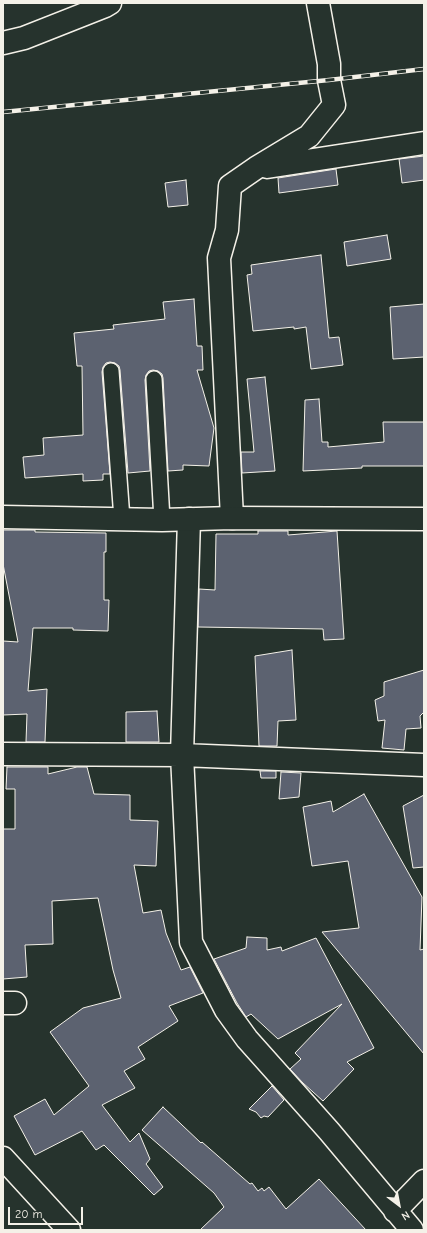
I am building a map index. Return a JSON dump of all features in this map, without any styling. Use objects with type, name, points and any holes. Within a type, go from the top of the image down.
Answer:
[{"type":"street","points":[[3,43],[24,38],[110,3]]},
{"type":"street","points":[[232,518],[219,258],[226,230],[230,186],[256,168],[309,136],[334,105],[329,80],[329,64],[318,3]]},
{"type":"street","points":[[256,168],[424,143]]},
{"type":"street","points":[[3,517],[162,520],[232,518],[424,519]]},
{"type":"street","points":[[189,519],[182,755],[192,942],[226,1010],[247,1039],[329,1130],[412,1230]]},
{"type":"street","points":[[3,754],[182,755],[424,765]]},
{"type":"street","points":[[3,1158],[69,1230]]},
{"type":"street","points":[[395,1211],[424,1182]]},
{"type":"lane","points":[[111,370],[122,519]]},
{"type":"lane","points":[[154,379],[162,520]]},
{"type":"building","points":[[424,156],[424,180],[402,183],[399,159]]},
{"type":"building","points":[[336,169],[338,185],[279,193],[278,178]]},
{"type":"building","points":[[186,180],[188,205],[168,207],[165,183]]},
{"type":"building","points":[[387,235],[391,259],[347,266],[344,242]]},
{"type":"building","points":[[321,255],[329,338],[339,337],[343,365],[311,369],[306,327],[253,331],[247,275],[252,274],[251,265]]},
{"type":"building","points":[[194,299],[197,346],[202,346],[203,370],[197,370],[214,428],[209,466],[183,465],[183,470],[168,471],[163,378],[162,374],[153,370],[149,371],[145,380],[150,471],[128,473],[120,370],[119,366],[110,362],[106,363],[102,372],[110,474],[103,474],[103,480],[83,481],[83,474],[25,478],[23,457],[44,455],[43,438],[83,435],[82,366],[77,366],[74,333],[114,329],[113,325],[165,319],[163,302]]},
{"type":"building","points":[[424,304],[424,357],[393,359],[390,307]]},
{"type":"building","points":[[265,377],[275,471],[242,473],[241,452],[254,452],[247,379]]},
{"type":"building","points":[[319,399],[322,442],[328,442],[328,447],[384,442],[383,422],[424,422],[424,466],[362,466],[362,468],[303,471],[305,400]]},
{"type":"building","points":[[3,530],[106,533],[106,552],[104,552],[104,600],[109,600],[108,631],[73,630],[73,628],[33,628],[28,691],[47,689],[45,742],[26,742],[27,714],[3,715],[3,641],[18,642],[3,564]]},
{"type":"building","points":[[258,531],[288,531],[288,535],[337,531],[344,639],[324,640],[323,629],[198,627],[199,589],[215,590],[216,534],[258,534]]},
{"type":"building","points":[[292,650],[296,720],[278,721],[277,746],[259,746],[255,656]]},
{"type":"building","points":[[424,670],[424,712],[420,716],[421,728],[406,729],[404,750],[382,748],[385,720],[378,721],[375,700],[384,696],[384,682]]},
{"type":"building","points":[[157,711],[159,742],[126,742],[126,712]]},
{"type":"building","points":[[7,767],[48,767],[48,774],[77,767],[87,767],[94,794],[130,795],[130,820],[158,821],[156,866],[134,865],[143,913],[161,910],[166,933],[181,970],[190,967],[203,993],[169,1006],[178,1021],[138,1047],[145,1059],[124,1071],[135,1088],[102,1105],[130,1142],[139,1133],[150,1159],[146,1164],[163,1187],[154,1195],[104,1145],[96,1150],[82,1131],[35,1155],[14,1116],[45,1099],[54,1115],[89,1086],[50,1032],[83,1008],[121,998],[113,970],[98,898],[52,901],[53,944],[25,945],[27,977],[3,979],[3,829],[15,829],[15,789],[6,789]]},
{"type":"building","points":[[260,771],[276,771],[276,778],[261,778]]},
{"type":"building","points":[[281,772],[301,773],[299,797],[279,799]]},
{"type":"building","points":[[364,794],[422,897],[420,950],[424,949],[424,1054],[322,932],[359,928],[348,861],[312,866],[303,807],[331,801],[333,812]]},
{"type":"building","points":[[424,795],[424,867],[413,868],[403,806]]},
{"type":"building","points":[[247,937],[267,938],[267,950],[281,947],[282,951],[316,938],[374,1048],[347,1062],[354,1069],[323,1101],[290,1069],[301,1059],[295,1053],[342,1004],[278,1039],[251,1014],[246,1017],[214,959],[246,948]]},
{"type":"building","points":[[272,1086],[284,1100],[268,1117],[264,1116],[261,1118],[256,1112],[249,1109]]},
{"type":"building","points":[[163,1107],[201,1143],[202,1142],[250,1184],[252,1183],[258,1191],[262,1188],[264,1191],[269,1187],[286,1209],[319,1179],[366,1230],[200,1230],[224,1207],[214,1193],[142,1130]]},
{"type":"railway","points":[[3,112],[329,80],[424,69]]}]
